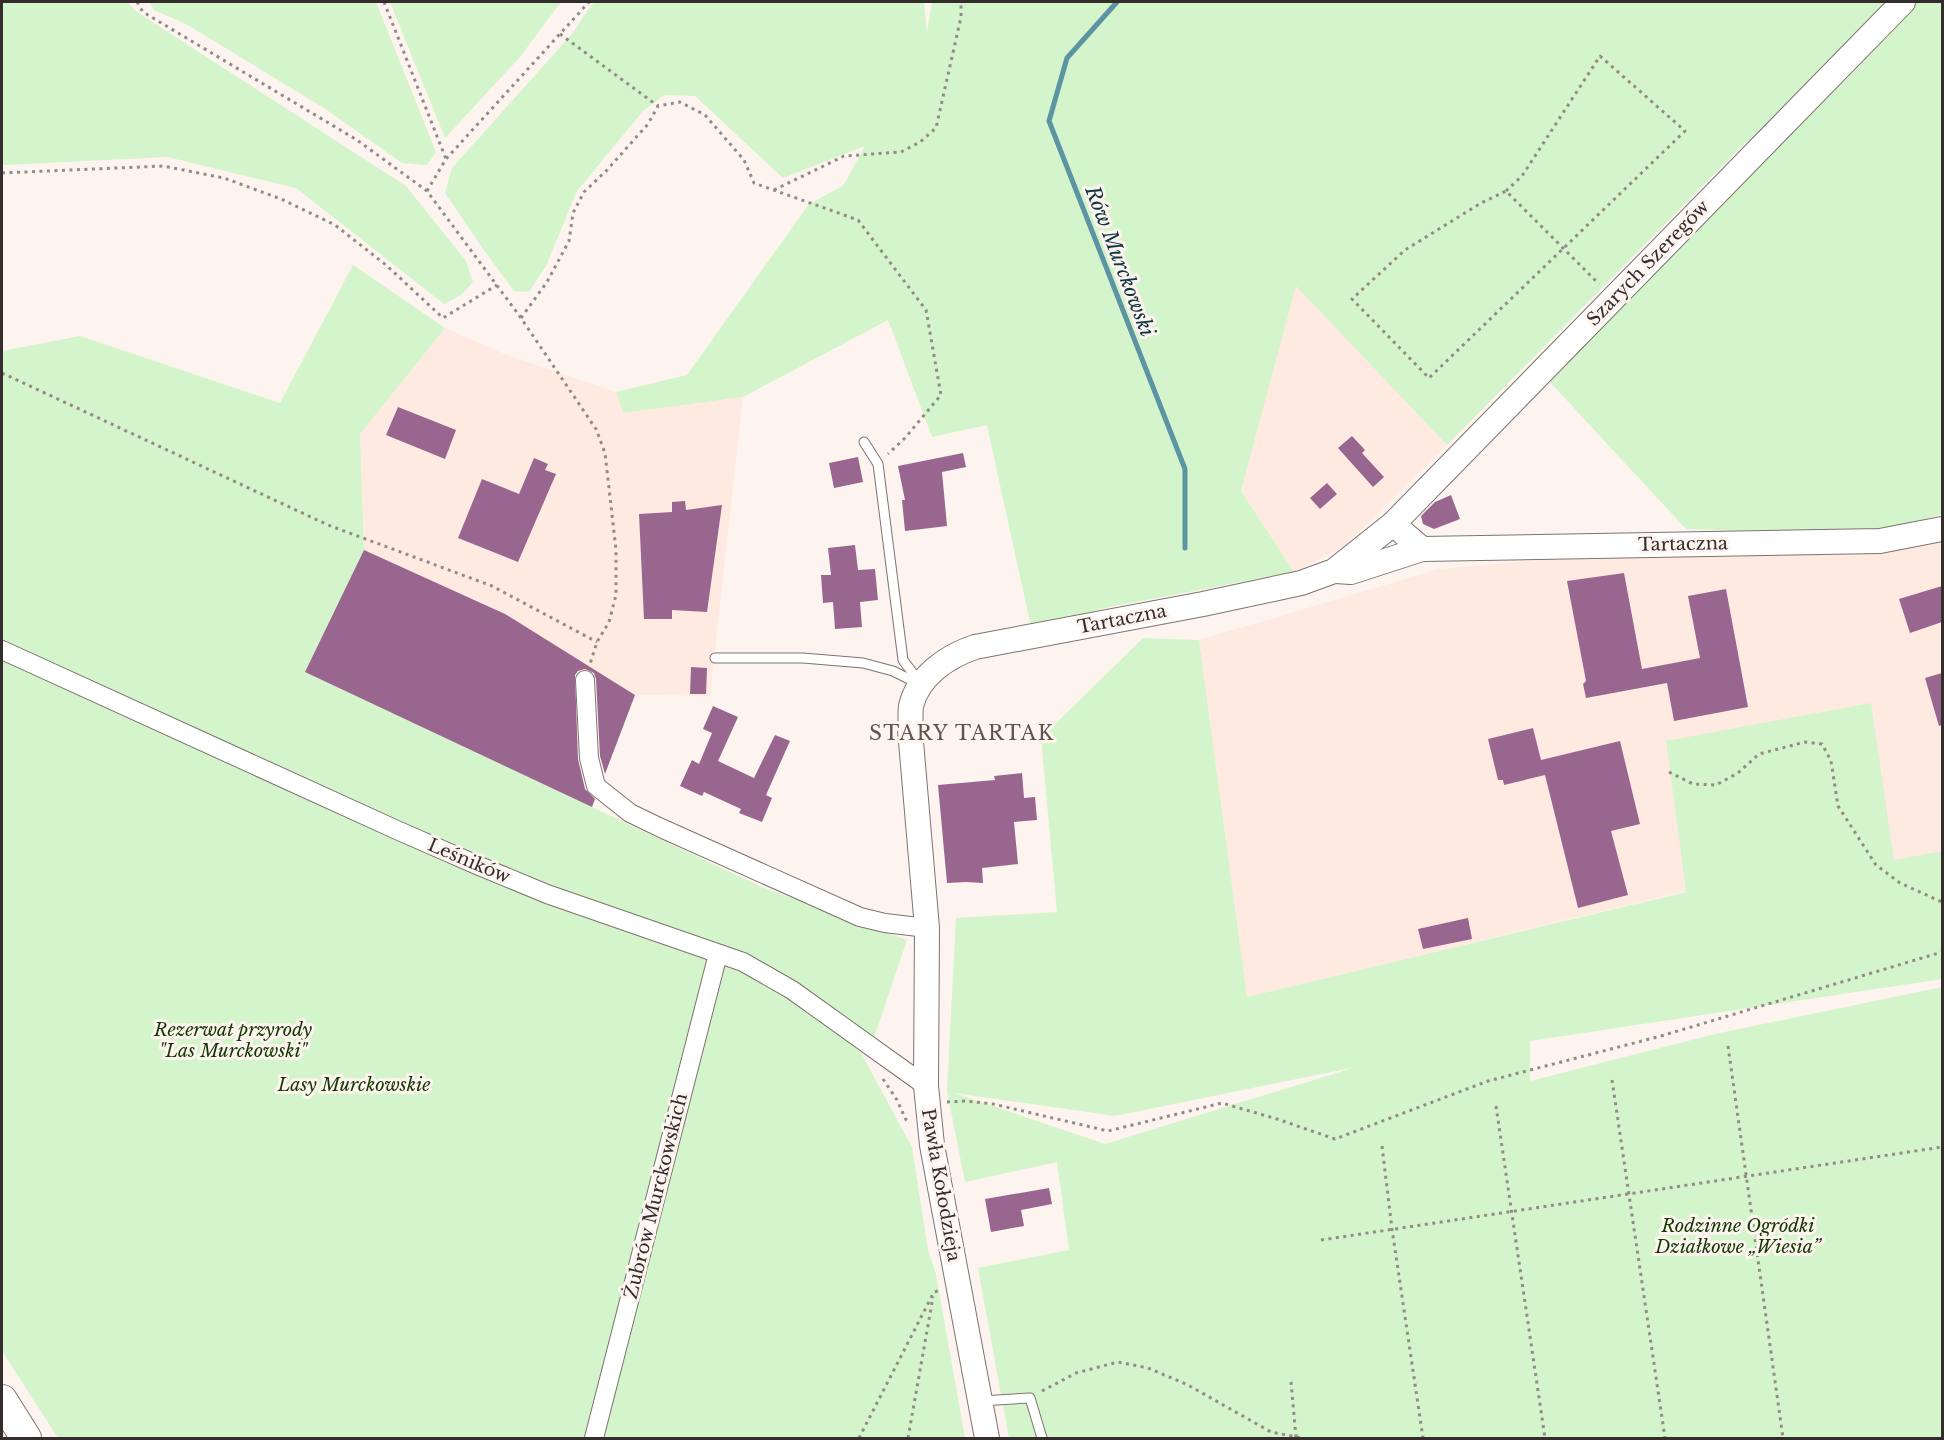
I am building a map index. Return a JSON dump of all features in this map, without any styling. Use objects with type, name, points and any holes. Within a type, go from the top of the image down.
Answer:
[{"type":"main road","points":[[2,1401],[26,1438]]},
{"type":"street","name":"Szarych Szeregów","points":[[1393,524],[1903,2]]},
{"type":"street","points":[[1393,524],[1422,549]]},
{"type":"street","name":"Tartaczna","points":[[921,685],[945,660],[975,647],[1301,583],[1334,571],[1393,524]]},
{"type":"street","name":"Tartaczna","points":[[1334,571],[1351,573],[1422,549],[1880,541],[1942,529]]},
{"type":"street","name":"Leśników","points":[[2,650],[448,852],[547,894],[742,962],[792,990],[927,1095]]},
{"type":"street","points":[[585,680],[589,758],[596,786],[630,813],[860,917],[885,923],[927,928]]},
{"type":"street","name":"Pawła Kołodzieja","points":[[921,685],[911,705],[910,730],[927,928],[927,1095],[932,1145],[987,1438]]},
{"type":"street","name":"Żubrów Murckowskich","points":[[594,1438],[718,954]]},
{"type":"lane","points":[[864,442],[878,464],[903,660],[921,685]]},
{"type":"lane","points":[[715,658],[803,658],[863,663],[893,671],[921,685]]},
{"type":"lane","points":[[980,1401],[1030,1398],[1041,1438]]},
{"type":"path","points":[[137,2],[143,12],[357,140],[427,191],[521,318],[596,429],[605,453],[616,550],[616,595],[609,622],[597,642],[585,680]]},
{"type":"path","points":[[384,2],[446,159]]},
{"type":"path","points":[[427,191],[446,159],[589,2]]},
{"type":"path","points":[[774,190],[844,156],[901,152],[920,142],[936,128],[961,17],[961,2]]},
{"type":"path","points":[[560,34],[658,106],[681,102],[705,115],[744,160],[754,183],[858,220],[926,310],[941,395],[878,464]]},
{"type":"path","points":[[1600,56],[1685,131],[1429,378],[1352,299],[1405,250],[1481,203],[1506,191],[1522,176],[1600,56]]},
{"type":"path","points":[[521,318],[547,282],[568,241],[573,213],[584,192],[648,124],[658,106]]},
{"type":"path","points":[[2,173],[163,166],[224,178],[281,199],[335,225],[386,265],[443,318],[497,285]]},
{"type":"path","points":[[1506,191],[1604,290]]},
{"type":"path","points":[[2,373],[328,525],[492,586],[597,642]]},
{"type":"path","points":[[1670,772],[1693,784],[1716,785],[1738,773],[1759,754],[1805,742],[1822,744],[1831,761],[1838,806],[1876,865],[1900,883],[1942,902]]},
{"type":"path","points":[[927,1095],[993,1104],[1108,1131],[1222,1103],[1335,1138],[1488,1081],[1661,1036],[1942,952]]},
{"type":"path","points":[[1728,1046],[1783,1438]]},
{"type":"path","points":[[1612,1080],[1665,1438]]},
{"type":"path","points":[[1496,1106],[1545,1438]]},
{"type":"path","points":[[1382,1146],[1392,1229],[1424,1438]]},
{"type":"path","points":[[1321,1240],[1942,1147]]},
{"type":"path","points":[[859,1438],[934,1292],[908,1438]]},
{"type":"path","points":[[1030,1398],[1076,1372],[1118,1362],[1148,1368],[1178,1380],[1271,1432],[1302,1438]]},
{"type":"path","points":[[1291,1382],[1296,1437]]},
{"type":"shaded area","points":[[1296,285],[1447,445],[1345,546],[1294,572],[1241,491]]},
{"type":"shaded area","points":[[445,328],[507,355],[616,392],[623,413],[743,397],[710,696],[635,695],[505,614],[364,550],[360,434]]},
{"type":"shaded area","points":[[1942,537],[1942,851],[1894,861],[1666,741],[1686,891],[1247,997],[1199,640],[1439,569],[1633,552]]},
{"type":"green space","points":[[2,2],[127,2],[137,12],[406,186],[466,261],[473,282],[461,295],[444,304],[296,188],[167,157],[5,165],[2,162]]},
{"type":"green space","points":[[150,2],[376,2],[436,152],[427,165],[402,163],[324,108],[186,24],[154,10]]},
{"type":"green space","points":[[390,2],[561,2],[520,57],[445,138]]},
{"type":"green space","points":[[594,2],[924,2],[927,32],[932,2],[1942,2],[1942,514],[1870,535],[1686,529],[1548,380],[1766,157],[1747,141],[1447,445],[1296,286],[1241,491],[1294,572],[1109,607],[1031,627],[987,425],[932,437],[888,320],[743,397],[623,413],[616,392],[687,375],[809,204],[843,186],[865,146],[783,178],[695,96],[664,95],[643,111],[577,191],[546,266],[529,292],[514,291],[483,249],[445,193],[452,168],[571,35]]},
{"type":"green space","name":"Lasy Murckowskie","points":[[353,265],[445,328],[360,434],[364,550],[305,672],[764,888],[907,940],[874,1038],[818,1019],[861,1053],[912,1147],[928,1250],[936,1274],[965,1438],[58,1438],[2,1351],[2,351],[80,336],[280,403]]},
{"type":"green space","name":"Rodzinne Ogródki Działkowe „Wiesia”","points":[[1143,638],[1199,640],[1247,997],[1686,892],[1666,741],[1871,703],[1894,860],[1942,851],[1942,979],[1530,1041],[1530,1081],[1715,1034],[1942,987],[1942,1438],[1009,1438],[978,1268],[1069,1250],[1057,1162],[965,1182],[947,1091],[956,918],[1057,912],[1041,738]],"holes":[[[1356,1067],[1105,1144],[954,1093],[1115,1116]]]},
{"type":"building","points":[[398,407],[456,430],[445,459],[386,435]]},
{"type":"building","points":[[1352,436],[1365,450],[1362,453],[1384,477],[1373,487],[1338,448]]},
{"type":"building","points":[[963,453],[966,467],[942,472],[947,526],[905,531],[902,500],[905,500],[898,466]]},
{"type":"building","points":[[858,457],[863,482],[834,488],[829,463]]},
{"type":"building","points":[[534,458],[548,464],[545,470],[556,474],[518,562],[458,538],[482,479],[519,494]]},
{"type":"building","points":[[1327,483],[1337,494],[1320,509],[1310,498]]},
{"type":"building","points":[[1451,495],[1460,519],[1434,529],[1423,524],[1421,516],[1435,502]]},
{"type":"building","points":[[685,501],[686,510],[722,505],[707,612],[672,610],[672,619],[644,619],[639,514],[672,512],[672,502]]},
{"type":"building","points":[[855,545],[858,570],[875,569],[878,600],[860,602],[862,627],[835,629],[833,602],[823,603],[821,575],[831,575],[828,548]]},
{"type":"building","points":[[364,550],[505,614],[635,695],[605,774],[600,756],[596,679],[594,673],[585,669],[578,671],[575,675],[578,759],[585,789],[595,799],[592,807],[305,672]]},
{"type":"building","points":[[1624,573],[1642,669],[1700,658],[1688,596],[1726,589],[1748,707],[1674,721],[1667,683],[1586,698],[1583,684],[1586,681],[1567,581]]},
{"type":"building","points":[[1942,586],[1942,622],[1910,633],[1899,599]]},
{"type":"building","points":[[691,667],[707,668],[706,694],[690,694]]},
{"type":"building","points":[[1942,673],[1942,725],[1939,726],[1925,678]]},
{"type":"building","points":[[713,706],[738,717],[718,761],[754,778],[775,735],[790,741],[766,795],[772,798],[762,822],[739,813],[741,809],[704,792],[702,796],[680,786],[692,760],[699,764],[712,733],[703,729]]},
{"type":"building","points":[[1533,728],[1541,760],[1620,741],[1640,824],[1611,831],[1628,895],[1578,908],[1545,775],[1504,785],[1503,780],[1498,780],[1488,739]]},
{"type":"building","points":[[1022,773],[1024,798],[1035,797],[1037,820],[1014,822],[1018,864],[982,868],[983,883],[947,883],[938,785],[995,780],[994,776]]},
{"type":"building","points":[[1468,918],[1472,939],[1423,949],[1418,929]]},
{"type":"building","points":[[1049,1188],[1052,1204],[1021,1210],[1024,1226],[991,1232],[985,1199]]},
{"type":"waterway","name":"Rów Murckowski","points":[[1117,2],[1067,58],[1049,121],[1185,469],[1185,548]]},
{"type":"district","name":"STARY TARTAK","points":[[962,733]]},
{"type":"park label","name":"Rezerwat przyrody \"Las Murckowski\"","points":[[233,1040]]}]
